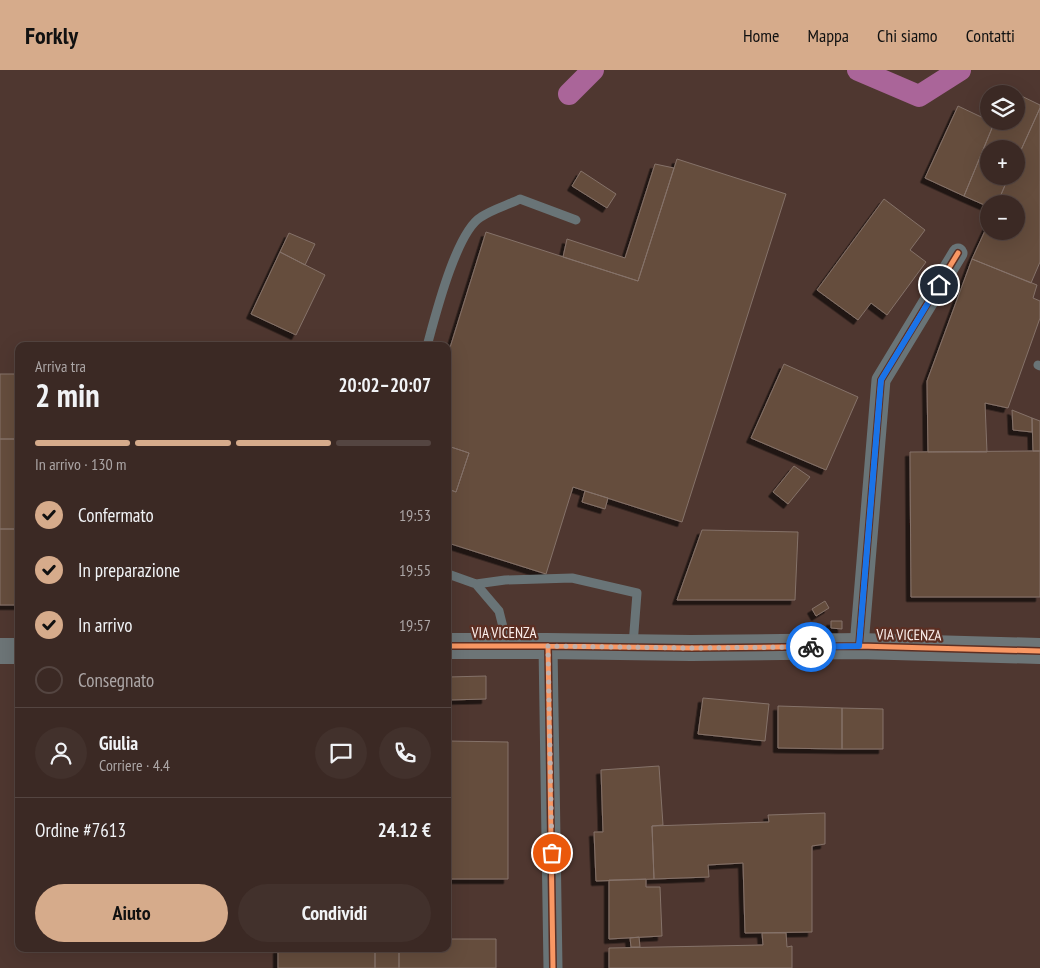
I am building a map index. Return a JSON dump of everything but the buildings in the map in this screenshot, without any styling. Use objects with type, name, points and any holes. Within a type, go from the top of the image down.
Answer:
[{"type":"street","points":[[859,646],[881,380],[958,253]]},
{"type":"street","name":"VIA VICENZA","points":[[451,646],[633,648],[859,646],[1040,651]]},
{"type":"street","points":[[548,646],[554,968]]},
{"type":"street","points":[[0,651],[15,651]]},
{"type":"lane","points":[[427,342],[440,298],[462,241],[480,217],[520,199],[576,220]]},
{"type":"lane","points":[[451,575],[476,584],[505,580],[572,578],[637,593],[633,648]]},
{"type":"lane","points":[[476,584],[499,611],[508,646]]},
{"type":"waterway","points":[[569,94],[593,70]]},
{"type":"waterway","points":[[858,70],[919,96],[960,70]]},
{"type":"cycle path","points":[[859,646],[881,380],[958,253]]},
{"type":"cycle path","points":[[451,646],[691,648],[859,646],[1040,651]]},
{"type":"cycle path","points":[[548,646],[553,968]]},
{"type":"way so far","points":[[552,853],[548,646],[811,647]]},
{"type":"route","points":[[811,647],[859,646],[881,380],[939,285]]}]
